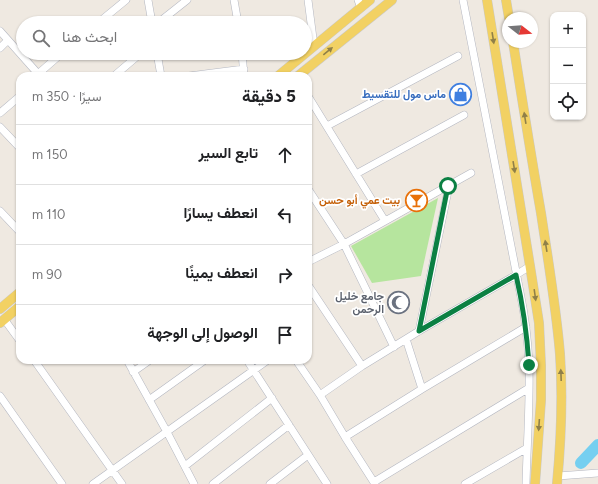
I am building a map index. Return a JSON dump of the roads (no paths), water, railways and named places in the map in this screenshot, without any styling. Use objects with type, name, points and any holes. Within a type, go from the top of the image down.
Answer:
[{"type":"main road","points":[[314,46],[359,4],[370,0]]},
{"type":"main road","points":[[303,72],[392,0]]},
{"type":"main road","points":[[487,0],[539,323],[541,400],[535,484]]},
{"type":"main road","points":[[506,0],[508,12]]},
{"type":"main road","points":[[514,48],[550,267],[560,355],[561,396],[557,480]]},
{"type":"main road","points":[[283,72],[297,60]]},
{"type":"main road","points":[[1,307],[16,295]]},
{"type":"main road","points":[[2,321],[16,309]]},
{"type":"street","points":[[107,16],[126,0]]},
{"type":"street","points":[[148,0],[151,16]]},
{"type":"street","points":[[167,16],[187,0]]},
{"type":"street","points":[[308,0],[310,16]]},
{"type":"street","points":[[463,0],[526,327],[529,365],[526,484]]},
{"type":"street","points":[[237,1],[238,16]]},
{"type":"street","points":[[0,31],[16,49]]},
{"type":"street","points":[[312,31],[314,46]]},
{"type":"street","points":[[0,48],[8,40]]},
{"type":"street","points":[[327,126],[458,56]]},
{"type":"street","points":[[26,60],[36,72]]},
{"type":"street","points":[[42,72],[55,60]]},
{"type":"street","points":[[119,72],[133,60]]},
{"type":"street","points":[[158,60],[160,72]]},
{"type":"street","points":[[243,60],[244,72]]},
{"type":"street","points":[[0,113],[16,99]]},
{"type":"street","points":[[312,102],[385,220]]},
{"type":"street","points":[[356,174],[464,115]]},
{"type":"street","points":[[0,126],[16,144]]},
{"type":"street","points":[[312,260],[344,244],[471,173]]},
{"type":"street","points":[[419,331],[448,186]]},
{"type":"street","points":[[312,195],[344,244],[394,346]]},
{"type":"street","points":[[0,211],[16,228]]},
{"type":"street","points":[[320,395],[394,346],[530,266]]},
{"type":"street","points":[[312,291],[362,366]]},
{"type":"street","points":[[2,321],[16,337]]},
{"type":"street","points":[[345,437],[526,327]]},
{"type":"street","points":[[406,339],[422,389]]},
{"type":"street","points":[[37,364],[122,484]]},
{"type":"street","points":[[129,364],[194,484]]},
{"type":"street","points":[[133,372],[144,364]]},
{"type":"street","points":[[149,400],[198,364]]},
{"type":"street","points":[[250,364],[325,483]]},
{"type":"street","points":[[93,484],[262,364]]},
{"type":"street","points":[[299,364],[320,395],[374,483],[529,388]]},
{"type":"street","points":[[0,396],[62,484]]},
{"type":"street","points":[[185,466],[272,398]]},
{"type":"street","points":[[213,484],[289,425]]},
{"type":"street","points":[[465,484],[527,448]]},
{"type":"street","points":[[270,484],[308,455]]},
{"type":"street","points":[[557,480],[598,473]]},
{"type":"waterway","points":[[581,463],[598,445]]},
{"type":"place","name":"ماس مول للتقسيط","points":[[461,94]]},
{"type":"place","name":"بيت عمي أبو حسن","points":[[416,200]]},
{"type":"place","name":"جامع خليل الرحمن","points":[[399,302]]}]
